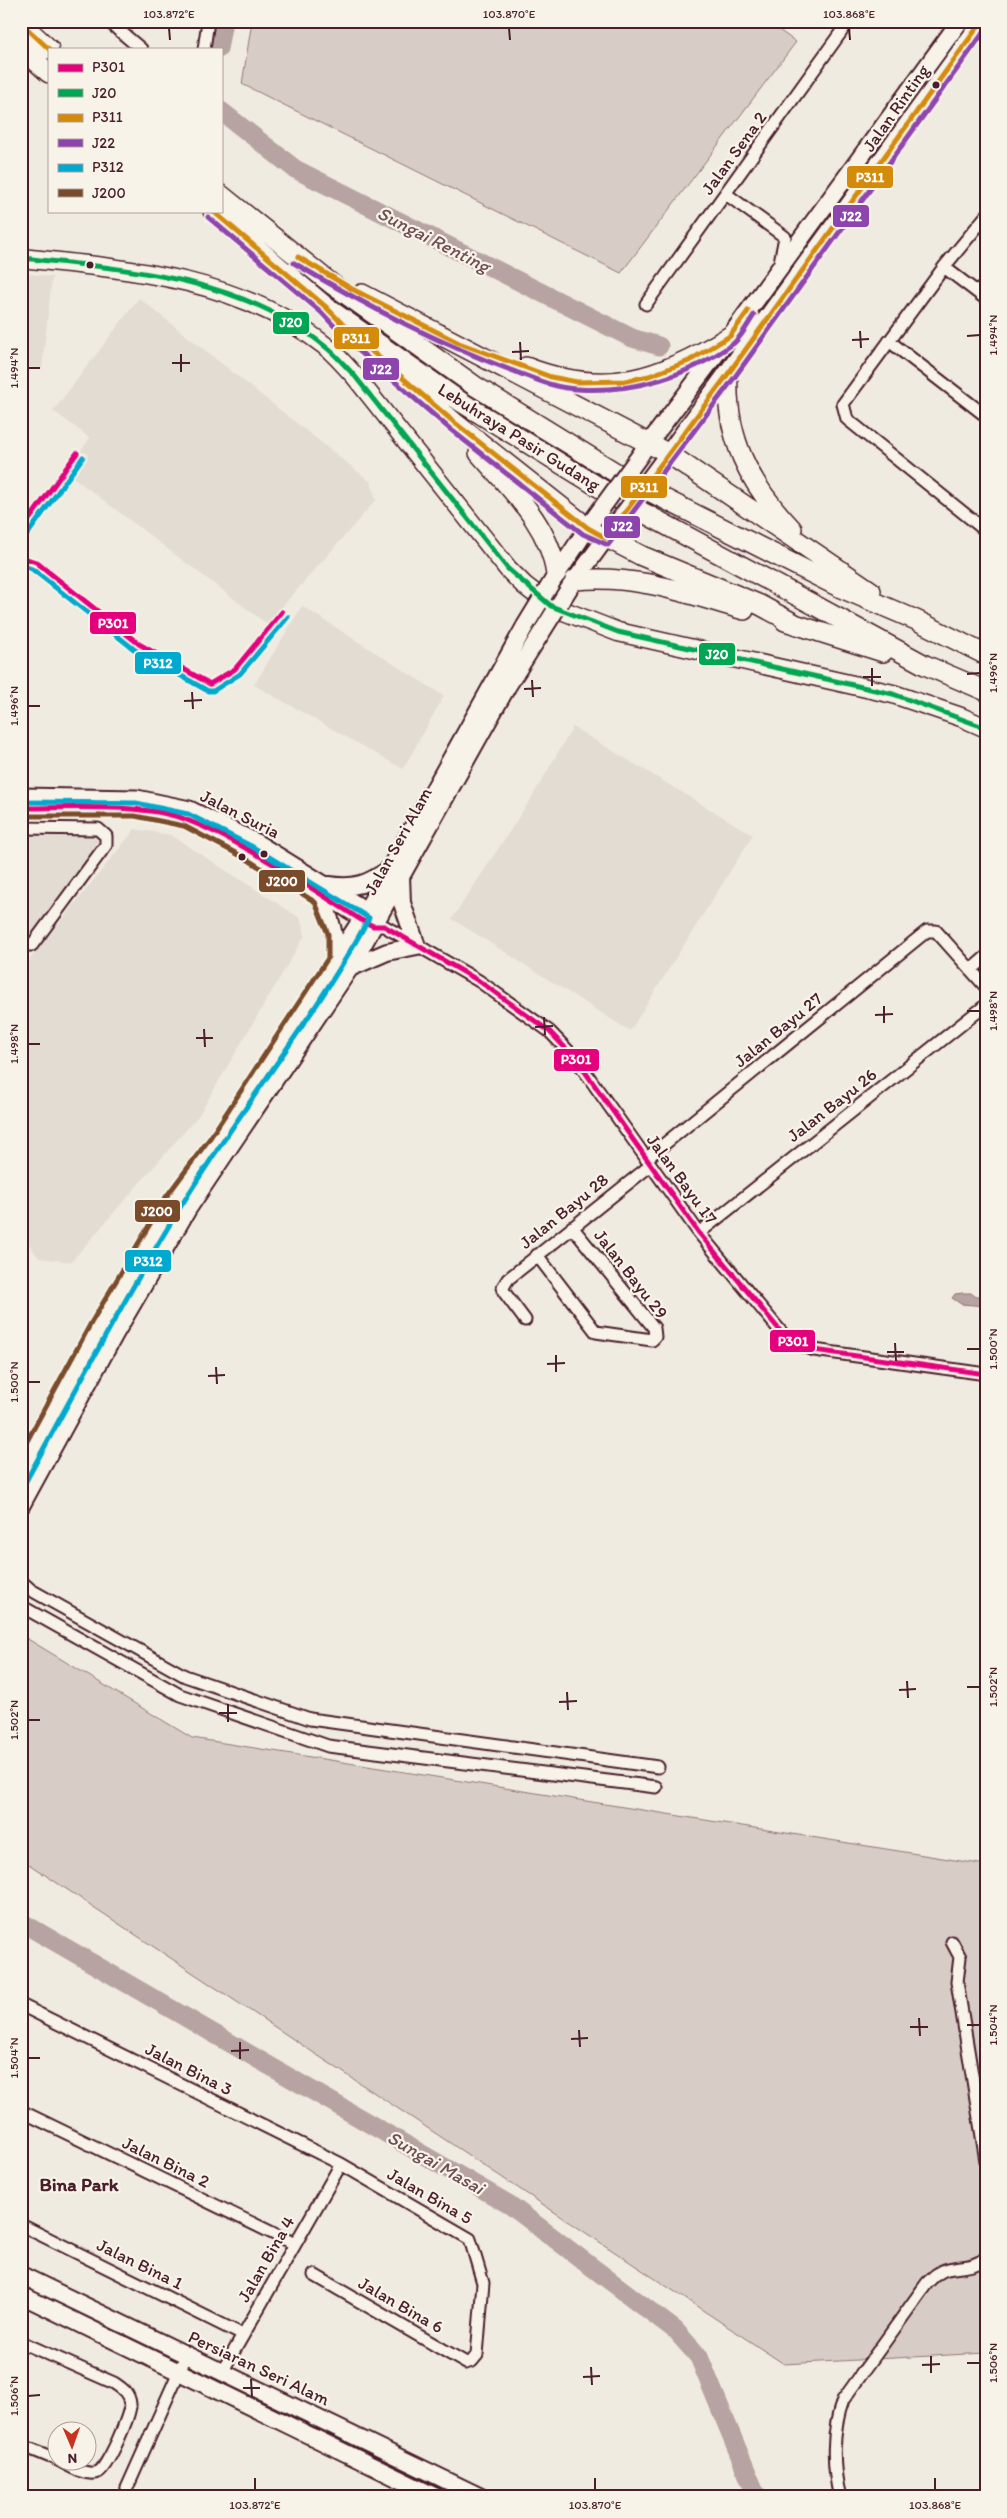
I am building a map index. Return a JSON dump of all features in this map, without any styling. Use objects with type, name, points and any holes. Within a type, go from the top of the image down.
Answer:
[{"type":"highway","points":[[21,23],[48,48]]},
{"type":"highway","points":[[21,48],[48,72]]},
{"type":"highway","name":"Lebuhraya Pasir Gudang","points":[[222,196],[333,286],[475,386],[631,482],[841,588],[916,620],[986,655]]},
{"type":"highway","name":"Lebuhraya Pasir Gudang","points":[[214,212],[326,307],[461,402],[618,499],[924,664],[986,691]]},
{"type":"highway","points":[[304,262],[459,343],[644,448],[665,458],[916,620]]},
{"type":"highway","points":[[326,307],[355,337],[455,423],[590,524],[642,556],[760,605],[797,625]]},
{"type":"highway","points":[[459,343],[552,377],[577,382],[604,383],[626,381],[657,373],[689,361],[730,336]]},
{"type":"highway","points":[[728,374],[727,392],[735,441],[759,489],[778,514],[837,570]]},
{"type":"highway","points":[[455,423],[532,516],[551,547],[555,577]]},
{"type":"highway","points":[[572,584],[602,578],[645,582],[797,625],[924,664]]},
{"type":"main road","name":"Jalan Rinting","points":[[590,524],[644,448],[730,336],[960,21]]},
{"type":"main road","name":"Jalan Rinting","points":[[608,535],[728,374],[982,21]]},
{"type":"main road","points":[[21,258],[186,280],[261,305],[299,326],[326,346],[354,375],[508,569],[524,586],[551,606],[618,632],[893,694],[961,717],[986,728]]},
{"type":"main road","name":"Jalan Seri Alam","points":[[21,1506],[115,1334],[188,1209],[373,919],[395,872],[525,626],[590,524]]},
{"type":"main road","name":"Jalan Seri Alam","points":[[395,872],[572,584],[608,535]]},
{"type":"main road","points":[[395,872],[402,903],[418,946],[343,964],[336,945],[325,891],[348,888],[395,872]]},
{"type":"main road","name":"Jalan Seri Alam","points":[[21,1468],[98,1327],[172,1201],[343,964]]},
{"type":"main road","name":"Persiaran Seri Alam","points":[[21,2275],[480,2497]]},
{"type":"main road","name":"Persiaran Seri Alam","points":[[21,2294],[436,2497]]},
{"type":"street","points":[[108,21],[140,48]]},
{"type":"street","points":[[204,48],[208,21]]},
{"type":"street","name":"Jalan Sena 2","points":[[646,304],[850,21]]},
{"type":"street","points":[[726,194],[785,237],[779,268]]},
{"type":"street","points":[[986,216],[944,267],[843,404],[847,419],[986,531]]},
{"type":"street","points":[[944,267],[986,299]]},
{"type":"street","points":[[889,341],[986,416]]},
{"type":"street","name":"Jalan Suria","points":[[21,794],[137,796],[190,807],[255,839],[325,891]]},
{"type":"street","name":"Jalan Suria","points":[[21,808],[136,809],[186,819],[249,850],[373,919]]},
{"type":"street","points":[[21,828],[98,829],[106,836],[106,845],[26,945]]},
{"type":"street","name":"Jalan Bayu 17","points":[[373,919],[479,981],[549,1031],[576,1059],[699,1232],[787,1339],[814,1350],[986,1374]]},
{"type":"street","name":"Jalan Bayu 27","points":[[648,1162],[927,931],[933,930],[971,970]]},
{"type":"street","points":[[986,957],[971,970],[986,987]]},
{"type":"street","name":"Jalan Bayu 26","points":[[699,1232],[986,1006]]},
{"type":"street","name":"Jalan Bayu 28","points":[[525,1320],[506,1295],[503,1287],[508,1279],[648,1162]]},
{"type":"street","name":"Jalan Bayu 29","points":[[537,1255],[596,1332],[652,1340],[656,1332],[654,1328],[572,1227]]},
{"type":"street","points":[[21,1581],[31,1590],[185,1676],[310,1719],[658,1767]]},
{"type":"street","points":[[21,1606],[180,1695],[328,1746],[656,1787]]},
{"type":"street","points":[[952,1942],[960,1957],[957,1982],[986,2161]]},
{"type":"street","name":"Jalan Bina 3","points":[[21,2005],[341,2164]]},
{"type":"street","name":"Jalan Bina 2","points":[[21,2111],[295,2244]]},
{"type":"street","name":"Jalan Bina 4","points":[[222,2372],[341,2164]]},
{"type":"street","name":"Jalan Bina 5","points":[[341,2164],[470,2239],[483,2283],[476,2355],[472,2361]]},
{"type":"street","name":"Jalan Bina 1","points":[[21,2225],[243,2335]]},
{"type":"street","points":[[840,2497],[836,2482],[836,2440],[837,2416],[843,2400],[927,2283],[946,2270],[965,2267],[982,2261],[986,2257]]},
{"type":"street","name":"Jalan Bina 6","points":[[314,2275],[466,2363],[472,2361]]},
{"type":"street","points":[[21,2342],[114,2383],[127,2394],[130,2411],[106,2464],[99,2472],[88,2473],[81,2470]]},
{"type":"street","points":[[123,2497],[186,2356]]},
{"type":"street","points":[[21,2445],[48,2456]]},
{"type":"shaded area","points":[[252,21],[766,21],[796,42],[621,273],[242,84]]},
{"type":"shaded area","points":[[21,273],[52,277],[42,369],[21,367]]},
{"type":"shaded area","points":[[139,298],[371,482],[376,500],[267,624],[66,472],[90,438],[53,411]]},
{"type":"shaded area","points":[[302,606],[444,696],[403,769],[254,685]]},
{"type":"shaded area","points":[[573,727],[753,835],[630,1031],[452,919],[532,797]]},
{"type":"shaded area","points":[[135,829],[171,835],[300,918],[305,935],[199,1115],[71,1262],[39,1258],[21,1234],[21,970]]},
{"type":"shaded area","points":[[21,832],[109,832],[110,847],[28,956],[21,956]]},
{"type":"shaded area","points":[[971,1293],[976,1297],[982,1295],[986,1297],[986,1306],[961,1304],[952,1298],[955,1294]]},
{"type":"shaded area","points":[[21,1635],[192,1738],[986,1865],[986,2353],[784,2364],[21,1859]]},
{"type":"waterway","name":"Sungai Renting","points":[[218,48],[223,21]]},
{"type":"waterway","name":"Sungai Renting","points":[[222,112],[295,169],[632,338],[659,346]]},
{"type":"waterway","name":"Sungai Masai","points":[[21,1922],[510,2205],[675,2330],[699,2357],[757,2497]]},
{"type":"transit line","name":"P311","points":[[214,212],[326,307],[355,337],[455,423],[588,528],[606,538],[728,374],[982,21]]},
{"type":"transit line","name":"P311","points":[[21,23],[48,48]]},
{"type":"transit line","name":"J22","points":[[208,217],[321,312],[350,343],[450,429],[583,534],[608,545],[734,378],[986,29]]},
{"type":"transit line","name":"P311","points":[[298,257],[352,289],[459,343],[551,377],[577,382],[626,381],[649,376],[689,361],[730,336],[748,311]]},
{"type":"transit line","name":"J20","points":[[21,258],[101,267],[182,280],[221,291],[259,306],[294,324],[331,351],[354,375],[508,569],[551,606],[618,632],[893,694],[986,728]]},
{"type":"transit line","name":"J22","points":[[294,263],[372,307],[426,334],[533,379],[568,388],[598,390],[619,388],[660,380],[679,373],[717,355],[734,343],[754,315]]},
{"type":"transit line","name":"P301","points":[[21,531],[77,453]]},
{"type":"transit line","name":"P312","points":[[27,535],[83,457]]},
{"type":"transit line","name":"P301","points":[[21,557],[36,562],[139,644],[210,684]]},
{"type":"transit line","name":"P312","points":[[21,565],[32,569],[135,650],[208,691],[213,691],[240,674],[288,617]]},
{"type":"transit line","name":"P301","points":[[210,684],[235,669],[282,612]]},
{"type":"transit line","name":"P312","points":[[21,802],[136,803],[188,814],[251,846],[369,918],[325,992],[181,1206],[119,1312],[21,1490]]},
{"type":"transit line","name":"P301","points":[[21,808],[83,807],[128,809],[150,811],[187,820],[254,853],[361,920],[373,926],[384,926],[479,981],[549,1031],[576,1059],[699,1233],[787,1339],[814,1350],[986,1374]]},
{"type":"transit line","name":"J200","points":[[21,816],[135,816],[184,826],[245,858],[315,902],[328,934],[328,958],[210,1138],[166,1197],[91,1323],[21,1452]]},
{"type":"district","name":"Bina Park","points":[[79,2184]]}]
